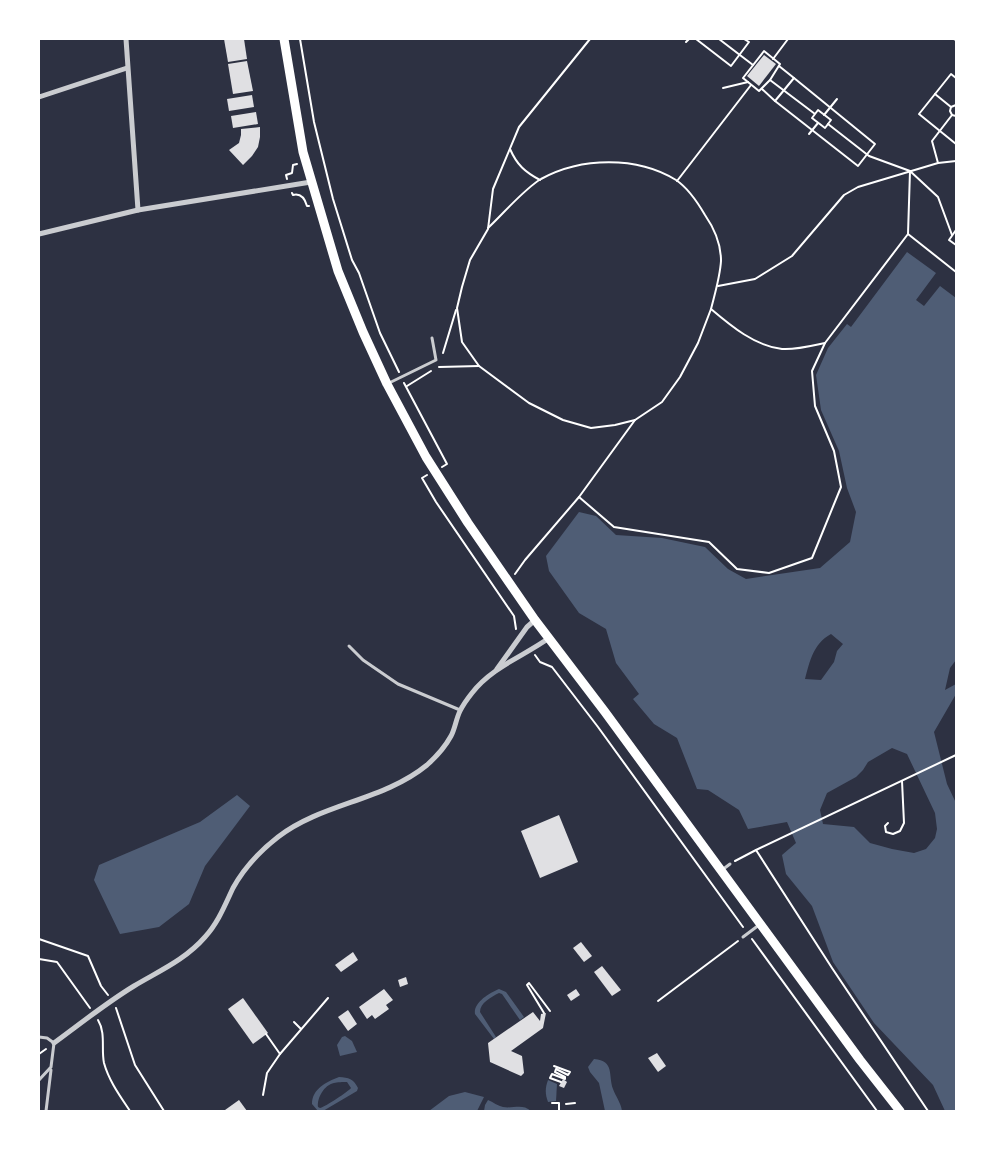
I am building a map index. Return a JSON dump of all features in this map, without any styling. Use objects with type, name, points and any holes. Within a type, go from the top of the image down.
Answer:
[{"type":"main road","points":[[284,39],[302,146],[338,271],[387,384],[435,471],[468,524],[549,638],[860,1060],[900,1111]]},
{"type":"street","points":[[126,39],[138,210]]},
{"type":"street","points":[[39,97],[127,68]]},
{"type":"street","points":[[39,234],[138,210],[311,182]]},
{"type":"street","points":[[54,1043],[134,986],[175,963],[193,950],[217,920],[234,886],[246,869],[260,852],[277,837],[296,825],[383,790],[426,766],[441,752],[452,735],[460,710],[474,691],[497,669],[527,627],[536,620]]},
{"type":"street","points":[[497,669],[549,638]]},
{"type":"lane","points":[[387,384],[436,360],[432,338]]},
{"type":"lane","points":[[349,646],[364,660],[398,684],[460,710]]},
{"type":"lane","points":[[720,871],[730,864]]},
{"type":"lane","points":[[743,937],[760,924]]},
{"type":"lane","points":[[39,1037],[47,1038],[54,1043],[46,1111]]},
{"type":"lane","points":[[39,1080],[51,1067]]},
{"type":"path","points":[[300,39],[314,122],[333,200],[352,260],[380,333],[398,371]]},
{"type":"path","points":[[488,229],[493,189],[519,127],[590,39]]},
{"type":"path","points":[[686,42],[689,39]]},
{"type":"path","points":[[696,39],[731,66],[749,42],[744,39]]},
{"type":"path","points":[[719,39],[753,65]]},
{"type":"path","points":[[773,58],[788,39]]},
{"type":"path","points":[[761,88],[858,166],[867,155],[875,144],[779,66],[780,64],[764,51],[743,78],[759,91],[761,88],[770,80],[779,66]]},
{"type":"path","points":[[956,78],[951,74],[919,114],[956,144]]},
{"type":"path","points":[[775,101],[794,78]]},
{"type":"path","points":[[770,80],[815,114]]},
{"type":"path","points":[[723,88],[748,82]]},
{"type":"path","points":[[677,181],[751,84]]},
{"type":"path","points":[[935,94],[951,107]]},
{"type":"path","points":[[824,115],[837,99]]},
{"type":"path","points":[[951,107],[956,105]]},
{"type":"path","points":[[951,107],[952,115]]},
{"type":"path","points":[[818,110],[830,120],[825,128],[812,118],[815,114],[818,110]]},
{"type":"path","points":[[938,163],[932,141],[952,115]]},
{"type":"path","points":[[952,115],[956,116]]},
{"type":"path","points":[[809,134],[818,123]]},
{"type":"path","points":[[828,124],[867,155],[910,171],[938,197],[952,235]]},
{"type":"path","points":[[510,149],[521,168],[540,180]]},
{"type":"path","points":[[318,158],[323,157]]},
{"type":"path","points":[[441,358],[470,260],[488,229],[540,180],[579,165],[610,162],[647,167],[677,181],[698,203],[715,230],[721,260],[718,286],[698,343],[680,377],[662,402],[635,420],[591,428],[563,420],[529,403],[479,366],[462,342],[457,308]]},
{"type":"path","points":[[718,286],[755,279],[792,256],[844,195],[858,187],[938,163],[956,162]]},
{"type":"path","points":[[286,176],[292,173],[293,165]]},
{"type":"path","points":[[579,497],[614,527],[709,542],[737,569],[769,573],[812,558],[841,487],[834,451],[816,406],[812,371],[825,343],[908,234],[910,171]]},
{"type":"path","points":[[293,195],[301,195],[307,206]]},
{"type":"path","points":[[956,230],[949,240],[956,246]]},
{"type":"path","points":[[908,234],[956,272]]},
{"type":"path","points":[[710,309],[759,344],[783,349],[802,348],[825,343]]},
{"type":"path","points":[[439,367],[479,366]]},
{"type":"path","points":[[406,386],[431,372]]},
{"type":"path","points":[[404,382],[448,464],[441,467]]},
{"type":"path","points":[[520,569],[525,560],[579,497],[635,420]]},
{"type":"path","points":[[427,475],[422,478],[514,616],[515,627],[518,632]]},
{"type":"path","points":[[534,654],[540,662],[552,666],[745,929]]},
{"type":"path","points":[[730,864],[956,755]]},
{"type":"path","points":[[888,822],[885,826],[886,832],[893,834],[900,831],[904,824],[902,782]]},
{"type":"path","points":[[756,850],[928,1111]]},
{"type":"path","points":[[658,1001],[743,937]]},
{"type":"path","points":[[39,939],[88,956],[121,1020],[135,1065],[164,1111]]},
{"type":"path","points":[[752,939],[877,1111]]},
{"type":"path","points":[[39,959],[58,962],[100,1024],[104,1062],[116,1090],[130,1111]]},
{"type":"path","points":[[544,1014],[527,985],[530,983],[550,1011]]},
{"type":"path","points":[[263,1096],[267,1073],[280,1054],[328,998]]},
{"type":"path","points":[[294,1022],[302,1029]]},
{"type":"path","points":[[266,1034],[280,1054]]},
{"type":"path","points":[[552,1074],[564,1079],[566,1077],[555,1072],[556,1070],[568,1075],[570,1072],[555,1066],[550,1078],[561,1082]]},
{"type":"path","points":[[552,1103],[559,1103],[559,1111]]},
{"type":"path","points":[[566,1104],[576,1104]]},
{"type":"water","points":[[907,252],[936,273],[916,300],[924,306],[940,286],[956,298],[956,660],[950,668],[945,690],[956,684],[956,694],[934,732],[947,784],[956,803],[956,1111],[945,1111],[933,1085],[874,1023],[833,962],[812,906],[786,874],[782,855],[796,843],[787,822],[748,829],[739,810],[708,790],[697,789],[677,738],[654,724],[633,699],[639,694],[616,663],[606,629],[579,613],[549,571],[546,556],[579,512],[596,516],[616,535],[662,538],[705,547],[728,569],[746,579],[820,568],[850,542],[856,512],[847,488],[839,451],[821,410],[816,375],[828,348],[847,324],[851,327]],"holes":[[[831,634],[843,644],[837,651],[834,662],[821,680],[805,679],[816,648]],[[892,748],[907,754],[935,813],[937,829],[935,838],[926,849],[914,853],[870,843],[854,827],[823,824],[820,810],[827,793],[856,777],[868,762]]]},
{"type":"water","points":[[237,795],[250,806],[205,866],[189,904],[159,927],[120,934],[94,880],[99,865],[200,822]]},
{"type":"water","points":[[499,989],[506,992],[524,1017],[520,1020],[502,994],[499,993],[489,998],[480,1009],[480,1012],[496,1037],[494,1039],[475,1014],[475,1010],[482,999]]},
{"type":"water","points":[[345,1036],[352,1041],[357,1052],[340,1056],[337,1045],[342,1037]]},
{"type":"water","points":[[594,1059],[601,1060],[608,1066],[613,1089],[622,1111],[605,1111],[599,1083],[588,1067]]},
{"type":"water","points":[[339,1077],[350,1079],[354,1082],[358,1088],[357,1091],[323,1111],[318,1111],[312,1104],[314,1094],[325,1084]],"holes":[[[347,1082],[351,1088],[327,1105],[318,1107],[322,1092],[330,1084]]]},
{"type":"water","points":[[548,1080],[557,1084],[556,1101],[548,1102],[546,1086]]},
{"type":"water","points":[[465,1092],[484,1097],[477,1111],[429,1111],[449,1096]]},
{"type":"water","points":[[488,1100],[499,1106],[524,1107],[531,1111],[484,1111]]},
{"type":"building","points":[[224,39],[244,39],[247,59],[228,62]]},
{"type":"building","points":[[764,55],[776,64],[759,86],[747,76]]},
{"type":"building","points":[[247,61],[253,91],[233,94],[228,64]]},
{"type":"building","points":[[252,95],[254,107],[229,111],[227,99]]},
{"type":"building","points":[[256,112],[258,124],[233,128],[231,116]]},
{"type":"building","points":[[260,127],[258,147],[243,165],[229,150],[239,143],[241,129]]},
{"type":"building","points":[[559,815],[578,862],[540,878],[521,831]]},
{"type":"building","points":[[581,942],[592,956],[584,962],[573,948]]},
{"type":"building","points":[[353,952],[358,960],[341,972],[335,965]]},
{"type":"building","points":[[602,966],[621,990],[612,996],[594,972]]},
{"type":"building","points":[[406,977],[408,984],[400,987],[398,980]]},
{"type":"building","points":[[384,989],[393,1000],[386,1005],[389,1009],[375,1019],[372,1015],[367,1019],[359,1007]]},
{"type":"building","points":[[576,989],[580,995],[571,1001],[567,995]]},
{"type":"building","points":[[243,998],[268,1033],[253,1044],[228,1009]]},
{"type":"building","points":[[348,1010],[357,1024],[348,1031],[338,1017]]},
{"type":"building","points":[[533,1012],[540,1021],[541,1014],[546,1013],[543,1028],[511,1051],[522,1056],[524,1073],[521,1076],[490,1062],[488,1043]]},
{"type":"building","points":[[657,1053],[666,1066],[658,1072],[648,1058]]},
{"type":"building","points":[[563,1079],[567,1082],[564,1088],[559,1086]]},
{"type":"building","points":[[239,1100],[247,1111],[225,1110]]}]
